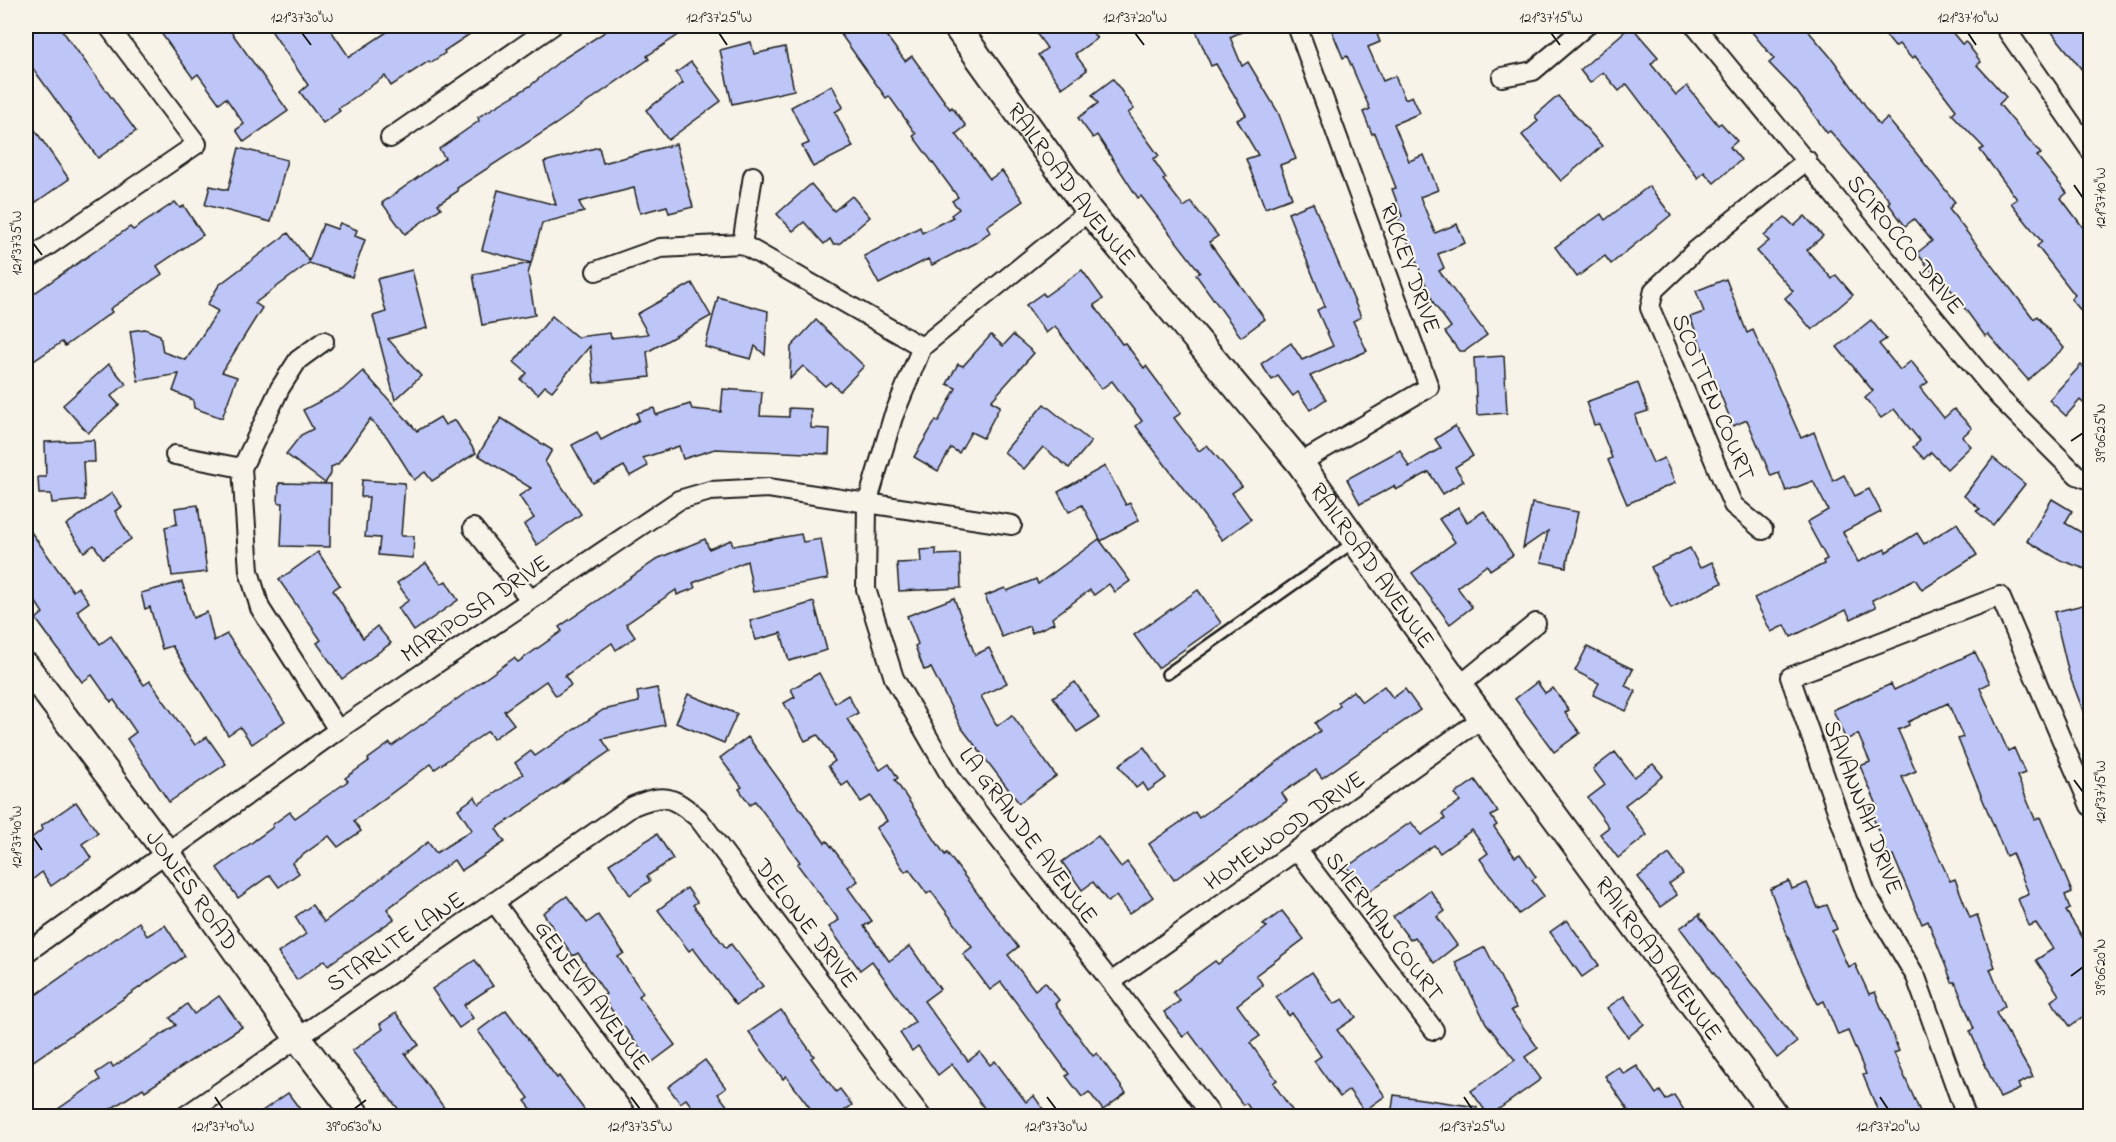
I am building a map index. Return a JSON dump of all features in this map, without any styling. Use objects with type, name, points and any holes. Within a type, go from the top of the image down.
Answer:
[{"type":"street","points":[[26,261],[197,144],[108,26]]},
{"type":"street","points":[[390,138],[552,26]]},
{"type":"street","name":"RAILROAD AVENUE","points":[[957,26],[1089,211],[1300,463],[1458,686],[1484,717],[1776,1116]]},
{"type":"street","name":"RICKEY DRIVE","points":[[1297,26],[1429,387],[1300,463]]},
{"type":"street","points":[[1502,77],[1533,71],[1586,26]]},
{"type":"street","name":"SCIROCCO DRIVE","points":[[1695,26],[2000,397],[2077,476],[2091,480]]},
{"type":"street","points":[[2004,26],[2091,150]]},
{"type":"street","name":"SCOTTEN COURT","points":[[1763,530],[1733,505],[1650,308],[1654,290],[1695,251],[1807,160]]},
{"type":"street","points":[[742,244],[753,176]]},
{"type":"street","name":"LA GRANDE AVENUE","points":[[1089,211],[922,347],[892,417],[867,504],[866,589],[894,678],[954,782],[1111,982],[1212,1116]]},
{"type":"street","points":[[597,271],[660,248],[742,244],[922,347]]},
{"type":"street","points":[[324,341],[298,360],[286,378],[242,468],[249,571],[260,608],[338,730]]},
{"type":"street","points":[[175,455],[242,468]]},
{"type":"street","name":"MARIPOSA DRIVE","points":[[26,953],[338,730],[679,500],[710,491],[768,488],[1012,525]]},
{"type":"street","points":[[473,528],[530,599]]},
{"type":"street","name":"SAVANNAH DRIVE","points":[[1966,1116],[1916,977],[1866,893],[1790,678],[2000,596],[2091,806]]},
{"type":"street","points":[[1458,686],[1536,623]]},
{"type":"street","name":"JONES ROAD","points":[[26,666],[167,853],[297,1037],[357,1116]]},
{"type":"street","name":"HOMEWOOD DRIVE","points":[[1111,982],[1484,717]]},
{"type":"street","name":"DELONE DRIVE","points":[[633,806],[659,796],[680,802],[698,818],[921,1116]]},
{"type":"street","name":"STARLITE LANE","points":[[185,1116],[633,806]]},
{"type":"street","name":"SHERMAN COURT","points":[[1298,851],[1434,1030]]},
{"type":"street","name":"GENEVA AVENUE","points":[[494,902],[652,1116]]},
{"type":"lane","points":[[1167,674],[1314,568],[1356,541]]},
{"type":"building","points":[[26,26],[59,26],[136,131],[98,158],[26,59]]},
{"type":"building","points":[[156,26],[227,26],[288,111],[244,142],[236,130],[244,124],[226,98],[219,103],[198,74],[193,78]]},
{"type":"building","points":[[268,26],[328,26],[349,57],[396,26],[482,26],[430,63],[429,61],[391,86],[385,76],[338,109],[340,111],[323,123],[300,92],[308,85]]},
{"type":"building","points":[[614,26],[692,26],[647,56],[649,59],[556,124],[457,188],[458,191],[438,204],[441,208],[405,234],[382,203],[445,158],[439,149],[479,121],[478,117],[530,86],[561,60]]},
{"type":"building","points":[[835,26],[879,26],[905,61],[912,56],[950,109],[952,107],[966,126],[956,134],[990,179],[1002,171],[1023,201],[987,226],[990,232],[975,243],[932,265],[928,259],[879,284],[864,256],[920,227],[922,233],[953,217],[951,215],[959,209],[952,201],[958,197],[913,136],[916,134],[889,96],[886,98]]},
{"type":"building","points":[[1031,26],[1087,26],[1097,38],[1075,54],[1087,70],[1062,88],[1038,55],[1047,48]]},
{"type":"building","points":[[1194,26],[1255,26],[1230,37],[1242,66],[1248,62],[1278,112],[1296,159],[1280,165],[1292,198],[1265,208],[1246,159],[1258,155],[1237,120],[1246,115],[1216,64],[1211,66]]},
{"type":"building","points":[[1330,26],[1374,26],[1380,42],[1368,47],[1383,81],[1395,76],[1405,99],[1412,96],[1420,113],[1394,124],[1409,161],[1424,155],[1438,190],[1420,197],[1435,233],[1457,224],[1465,243],[1438,254],[1444,268],[1439,271],[1487,335],[1465,351],[1459,351],[1445,332],[1451,327],[1434,304],[1398,218],[1402,216],[1392,189],[1396,188],[1375,133],[1372,134],[1363,112],[1370,109],[1347,56],[1343,58]]},
{"type":"building","points":[[1631,26],[1658,57],[1651,64],[1676,95],[1687,86],[1718,125],[1721,123],[1737,141],[1730,147],[1741,160],[1714,183],[1704,172],[1698,178],[1627,84],[1619,91],[1603,72],[1590,83],[1580,70]]},
{"type":"building","points":[[1747,26],[1804,26],[1834,61],[1879,125],[1887,118],[1917,154],[1955,202],[1949,209],[2034,319],[2037,316],[2064,348],[2028,380],[1988,334],[1985,336],[1946,283],[1943,285],[1917,253],[1932,241],[1914,219],[1905,226],[1888,203],[1890,201],[1830,131],[1827,133],[1797,92],[1769,63],[1774,59]]},
{"type":"building","points":[[1878,26],[1947,26],[1962,44],[1966,42],[1981,62],[1977,65],[2006,97],[1999,104],[2041,154],[2037,156],[2067,193],[2061,198],[2091,238],[2091,322],[2071,299],[2075,295],[2037,246],[2042,242],[2011,203],[2017,199],[1980,150],[1984,148],[1952,114],[1956,110],[1915,56],[1912,59],[1899,44],[1895,47]]},
{"type":"building","points":[[2047,26],[2091,26],[2091,81]]},
{"type":"building","points":[[751,42],[754,54],[785,47],[794,90],[732,104],[720,50]]},
{"type":"building","points":[[691,62],[721,101],[668,140],[646,110],[683,83],[676,73]]},
{"type":"building","points":[[1113,79],[1134,109],[1128,113],[1159,156],[1153,159],[1166,178],[1163,180],[1184,207],[1191,202],[1218,236],[1209,242],[1265,319],[1241,337],[1196,275],[1200,272],[1141,196],[1138,198],[1097,135],[1093,138],[1078,118],[1098,103],[1092,95]]},
{"type":"building","points":[[832,85],[843,107],[835,112],[853,147],[813,167],[802,146],[809,143],[791,107]]},
{"type":"building","points":[[1558,96],[1602,146],[1561,181],[1522,135],[1538,121],[1535,116]]},
{"type":"building","points":[[26,117],[69,179],[26,209]]},
{"type":"building","points":[[676,144],[693,207],[669,213],[667,206],[640,213],[634,188],[579,202],[584,212],[542,223],[528,274],[535,315],[482,325],[473,274],[531,263],[482,250],[498,190],[556,205],[544,162],[599,147],[603,163]]},
{"type":"building","points":[[239,148],[287,160],[271,222],[205,205],[210,186],[228,190]]},
{"type":"building","points":[[811,184],[834,211],[852,196],[870,217],[839,244],[833,244],[830,239],[824,244],[804,222],[793,231],[777,214]]},
{"type":"building","points":[[1649,186],[1671,215],[1611,264],[1605,256],[1577,277],[1555,247],[1601,214],[1605,220]]},
{"type":"building","points":[[175,202],[180,208],[184,206],[203,235],[157,266],[162,274],[110,309],[112,312],[65,346],[62,342],[26,366],[26,299],[130,227],[133,230]]},
{"type":"building","points":[[1313,203],[1361,317],[1353,321],[1367,351],[1310,376],[1326,399],[1310,410],[1298,392],[1293,396],[1278,376],[1272,380],[1261,364],[1291,343],[1302,360],[1333,346],[1317,310],[1325,306],[1288,213]]},
{"type":"building","points":[[1805,216],[1823,236],[1807,250],[1832,279],[1836,275],[1853,295],[1812,330],[1785,298],[1793,291],[1757,251],[1769,241],[1764,236],[1785,217],[1794,226]]},
{"type":"building","points":[[340,223],[357,230],[355,236],[365,240],[352,277],[309,263],[255,303],[262,308],[222,372],[237,377],[222,418],[194,408],[193,400],[173,391],[179,374],[138,381],[130,331],[145,329],[160,335],[163,352],[186,360],[218,311],[207,305],[219,285],[288,233],[309,261],[323,224],[337,229]]},
{"type":"building","points":[[412,270],[427,328],[388,339],[421,376],[395,400],[373,316],[386,312],[377,279]]},
{"type":"building","points":[[1082,270],[1103,299],[1094,305],[1122,344],[1125,343],[1144,368],[1146,366],[1181,413],[1174,418],[1199,451],[1207,445],[1242,486],[1232,493],[1251,519],[1222,540],[1136,426],[1142,421],[1112,381],[1101,389],[1055,326],[1046,333],[1026,305],[1043,293],[1045,296]]},
{"type":"building","points":[[1726,279],[1747,333],[1753,330],[1801,438],[1814,432],[1833,481],[1844,475],[1855,496],[1869,489],[1881,512],[1843,532],[1858,562],[1885,549],[1886,552],[1917,533],[1924,544],[1957,523],[1977,555],[1922,590],[1915,579],[1872,600],[1876,607],[1851,619],[1846,610],[1791,637],[1785,625],[1771,632],[1754,598],[1824,564],[1823,561],[1827,559],[1807,522],[1828,510],[1813,481],[1786,491],[1779,473],[1771,476],[1747,420],[1733,426],[1690,317],[1704,312],[1696,291]]},
{"type":"building","points":[[692,283],[711,316],[647,352],[650,377],[594,383],[590,346],[552,391],[545,386],[538,394],[521,380],[527,373],[514,362],[552,316],[577,337],[610,333],[611,338],[648,334],[637,314]]},
{"type":"building","points":[[718,297],[768,311],[765,355],[755,346],[751,359],[705,347]]},
{"type":"building","points":[[816,320],[864,366],[840,391],[830,382],[825,386],[803,366],[790,379],[791,347]]},
{"type":"building","points":[[1871,320],[1886,339],[1879,344],[1900,370],[1911,361],[1928,382],[1920,388],[1944,418],[1954,409],[1972,428],[1962,437],[1971,446],[1947,469],[1931,452],[1924,459],[1913,447],[1920,441],[1894,409],[1881,418],[1865,398],[1873,391],[1837,347]]},
{"type":"building","points":[[991,335],[1003,346],[1013,335],[1034,353],[991,401],[1000,406],[983,438],[971,432],[959,453],[951,448],[938,471],[914,457],[936,420],[938,422],[956,388],[947,384],[958,364],[963,366]]},
{"type":"building","points":[[1504,356],[1507,413],[1477,415],[1474,358]]},
{"type":"building","points":[[109,364],[126,384],[111,396],[119,405],[88,433],[63,405]]},
{"type":"building","points":[[2081,365],[2091,373],[2091,410],[2080,400],[2066,416],[2049,400]]},
{"type":"building","points":[[363,371],[417,431],[440,417],[445,425],[455,420],[476,453],[432,481],[425,472],[414,480],[387,437],[370,419],[338,464],[331,467],[331,474],[325,483],[286,454],[301,435],[313,429],[303,410],[342,390]]},
{"type":"building","points":[[1638,383],[1648,411],[1635,415],[1641,436],[1653,463],[1664,458],[1675,483],[1627,504],[1608,460],[1612,458],[1599,424],[1594,425],[1586,402]]},
{"type":"building","points":[[723,389],[762,392],[760,416],[789,417],[789,408],[811,409],[811,428],[830,429],[829,454],[715,449],[683,459],[679,446],[643,458],[648,466],[630,476],[624,466],[593,483],[572,445],[597,432],[601,440],[639,420],[637,413],[654,408],[656,415],[690,404],[692,409],[721,412]]},
{"type":"building","points":[[1044,404],[1091,442],[1069,468],[1043,447],[1024,469],[1004,452]]},
{"type":"building","points":[[501,418],[552,450],[545,462],[581,514],[537,545],[524,525],[534,518],[519,496],[531,488],[478,455]]},
{"type":"building","points":[[1455,426],[1473,456],[1455,467],[1464,481],[1443,494],[1429,472],[1396,490],[1394,486],[1360,504],[1347,479],[1400,450],[1409,467],[1441,448],[1435,439]]},
{"type":"building","points":[[94,440],[95,462],[83,462],[85,500],[52,503],[51,494],[39,494],[38,477],[46,477],[45,442]]},
{"type":"building","points":[[1993,458],[2025,484],[1993,525],[1976,511],[1980,509],[1964,496]]},
{"type":"building","points":[[1105,466],[1126,505],[1130,503],[1139,520],[1101,541],[1082,505],[1069,512],[1058,492]]},
{"type":"building","points":[[362,480],[405,483],[401,536],[414,536],[413,558],[378,555],[380,538],[365,537],[369,497],[361,497]]},
{"type":"building","points":[[279,483],[331,484],[330,547],[281,546],[283,503],[278,503]]},
{"type":"building","points":[[112,493],[122,507],[115,511],[131,539],[103,558],[94,545],[84,552],[66,525]]},
{"type":"building","points":[[2052,499],[2072,511],[2065,523],[2091,538],[2091,571],[2060,560],[2027,541]]},
{"type":"building","points":[[1532,503],[1578,512],[1566,567],[1541,562],[1548,531],[1523,548]]},
{"type":"building","points":[[198,505],[207,572],[172,576],[165,527],[177,524],[175,508]]},
{"type":"building","points":[[1458,507],[1467,522],[1484,511],[1513,555],[1490,570],[1487,565],[1457,587],[1472,607],[1450,624],[1412,573],[1455,542],[1439,519]]},
{"type":"building","points":[[26,525],[73,591],[78,587],[89,602],[77,611],[100,644],[111,636],[144,685],[150,681],[195,745],[207,737],[226,764],[169,802],[127,739],[136,732],[114,700],[111,702],[92,675],[82,682],[36,619],[43,613],[26,587]]},
{"type":"building","points":[[801,534],[803,542],[821,539],[828,579],[753,592],[747,561],[693,583],[695,588],[677,595],[676,590],[626,624],[635,637],[616,650],[612,643],[565,676],[571,685],[556,696],[546,681],[504,711],[514,724],[493,739],[488,731],[435,769],[431,764],[354,821],[361,831],[338,847],[329,836],[292,863],[299,873],[279,887],[270,875],[238,898],[217,868],[290,812],[295,818],[348,781],[345,778],[369,761],[368,759],[390,743],[392,746],[514,658],[518,662],[562,631],[559,627],[659,558],[705,539],[709,549],[731,540],[733,546]]},
{"type":"building","points":[[1099,539],[1130,581],[1115,592],[1109,584],[1094,595],[1090,590],[1052,618],[1054,623],[1032,633],[1029,626],[1002,637],[985,596],[1005,588],[1007,591],[1036,579],[1038,584]]},
{"type":"building","points":[[1690,548],[1700,568],[1712,562],[1722,583],[1671,608],[1651,567]]},
{"type":"building","points":[[936,549],[936,555],[960,554],[961,588],[899,591],[897,563],[921,562],[920,550]]},
{"type":"building","points":[[318,552],[340,585],[333,590],[363,638],[377,626],[391,643],[342,679],[317,643],[321,640],[279,580]]},
{"type":"building","points":[[426,563],[441,584],[446,581],[458,600],[414,631],[398,608],[409,600],[397,583]]},
{"type":"building","points":[[182,582],[193,618],[207,612],[214,641],[227,634],[285,721],[252,744],[240,727],[228,735],[172,646],[162,649],[150,607],[145,609],[141,593]]},
{"type":"building","points":[[1198,590],[1221,623],[1158,668],[1134,635]]},
{"type":"building","points":[[954,598],[975,655],[989,648],[1007,683],[981,696],[997,726],[1012,715],[1056,776],[1019,803],[961,727],[931,668],[924,670],[915,646],[918,644],[907,616]]},
{"type":"building","points":[[814,602],[827,650],[789,661],[781,633],[756,640],[750,621]]},
{"type":"building","points":[[2091,603],[2091,726],[2089,726],[2069,674],[2054,612]]},
{"type":"building","points":[[1587,647],[1633,669],[1625,686],[1636,691],[1626,711],[1593,695],[1599,683],[1575,671]]},
{"type":"building","points":[[1975,652],[1990,683],[1980,688],[2008,751],[2014,748],[2025,773],[2017,776],[2035,819],[2040,817],[2072,892],[2065,895],[2070,909],[2066,911],[2083,938],[2091,934],[2091,1011],[2070,1026],[2051,1001],[2059,995],[2036,960],[2053,949],[2036,923],[2029,926],[2018,899],[2029,894],[2012,853],[2006,856],[1958,739],[1963,737],[1948,703],[1908,722],[1909,725],[1898,730],[1916,771],[1902,777],[1950,881],[1955,879],[1970,918],[1977,915],[1995,967],[1990,969],[2005,1006],[1996,1013],[2033,1077],[2018,1084],[2020,1089],[2000,1098],[1970,1031],[1974,1029],[1955,982],[1952,982],[1928,921],[1922,924],[1893,855],[1889,857],[1880,836],[1870,809],[1877,805],[1860,766],[1870,762],[1858,734],[1846,740],[1833,710],[1891,684],[1894,690]]},
{"type":"building","points":[[819,673],[835,703],[848,695],[858,713],[847,719],[880,770],[889,764],[898,778],[895,780],[945,855],[947,853],[1018,947],[1008,955],[1035,990],[1045,982],[1059,1000],[1055,1004],[1093,1056],[1097,1053],[1126,1093],[1103,1110],[1089,1092],[1082,1097],[1066,1076],[1069,1074],[1001,982],[990,990],[963,954],[972,947],[931,891],[927,894],[909,869],[905,872],[876,828],[887,821],[871,796],[861,802],[848,782],[842,786],[828,766],[835,761],[818,735],[805,741],[784,703],[795,697],[791,689]]},
{"type":"building","points":[[1075,682],[1099,718],[1077,732],[1053,697]]},
{"type":"building","points":[[1537,682],[1545,693],[1553,688],[1569,710],[1565,713],[1580,733],[1554,752],[1515,699]]},
{"type":"building","points":[[1384,686],[1393,698],[1405,689],[1420,710],[1322,778],[1316,770],[1282,793],[1287,801],[1174,880],[1149,844],[1195,812],[1199,818],[1320,731],[1315,723],[1340,706],[1338,702],[1353,691],[1362,702]]},
{"type":"building","points":[[657,688],[665,725],[602,739],[610,751],[496,829],[505,842],[461,871],[454,860],[387,909],[394,919],[328,965],[325,960],[297,980],[278,953],[306,934],[295,917],[312,905],[324,922],[428,842],[436,853],[472,830],[458,809],[475,797],[479,804],[523,774],[515,763],[531,751],[535,756],[603,710],[639,702],[637,692]]},
{"type":"building","points":[[688,694],[737,714],[724,743],[676,723]]},
{"type":"building","points":[[748,737],[825,843],[827,841],[858,881],[848,888],[872,921],[864,926],[889,961],[910,946],[940,989],[924,1001],[968,1061],[980,1052],[990,1065],[995,1061],[1026,1102],[1034,1096],[1048,1116],[990,1116],[952,1064],[938,1075],[918,1046],[912,1051],[900,1033],[915,1022],[872,961],[860,970],[829,927],[839,920],[797,864],[800,862],[755,801],[750,805],[739,789],[742,787],[720,758]]},
{"type":"building","points":[[1144,747],[1166,778],[1148,791],[1143,783],[1136,788],[1119,765]]},
{"type":"building","points":[[1615,752],[1634,777],[1653,764],[1663,776],[1625,805],[1647,835],[1618,858],[1600,834],[1609,827],[1588,798],[1605,785],[1593,769]]},
{"type":"building","points":[[1475,780],[1498,812],[1491,816],[1497,825],[1494,827],[1515,857],[1520,854],[1536,877],[1532,880],[1544,896],[1519,914],[1480,859],[1488,853],[1472,830],[1440,853],[1434,845],[1366,894],[1347,867],[1411,822],[1421,835],[1445,819],[1442,814],[1460,801],[1455,794]]},
{"type":"building","points":[[76,802],[98,833],[82,844],[91,858],[51,886],[42,872],[26,885],[26,842],[43,829],[41,826]]},
{"type":"building","points":[[657,834],[673,859],[647,876],[650,881],[630,895],[609,864]]},
{"type":"building","points":[[1098,836],[1121,867],[1127,862],[1153,897],[1129,914],[1116,896],[1108,902],[1093,882],[1082,890],[1062,862]]},
{"type":"building","points":[[1669,854],[1683,874],[1669,884],[1677,895],[1660,907],[1638,877]]},
{"type":"building","points":[[1789,881],[1792,889],[1807,883],[1818,908],[1827,905],[1837,929],[1832,931],[1848,967],[1855,964],[1869,994],[1875,992],[1899,1051],[1894,1053],[1922,1116],[1880,1116],[1848,1031],[1838,1035],[1824,1001],[1818,1004],[1796,958],[1770,889]]},
{"type":"building","points":[[687,888],[697,902],[693,905],[726,948],[731,944],[763,986],[736,1005],[693,948],[689,951],[658,910]]},
{"type":"building","points":[[1430,890],[1445,911],[1437,917],[1457,945],[1434,963],[1415,937],[1410,940],[1393,917]]},
{"type":"building","points":[[567,896],[587,923],[598,915],[624,953],[618,957],[643,993],[639,996],[675,1045],[651,1063],[602,997],[606,994],[578,953],[573,956],[543,913]]},
{"type":"building","points":[[1282,911],[1304,939],[1256,975],[1263,985],[1237,1005],[1260,1036],[1250,1043],[1277,1080],[1273,1083],[1296,1116],[1255,1116],[1246,1103],[1243,1105],[1189,1032],[1183,1037],[1164,1012],[1180,1001],[1173,992],[1215,961],[1218,964],[1267,927],[1263,925]]},
{"type":"building","points":[[1700,914],[1700,917],[1797,1042],[1777,1058],[1680,928]]},
{"type":"building","points":[[1567,920],[1599,965],[1582,977],[1550,932]]},
{"type":"building","points":[[139,922],[147,936],[165,925],[185,956],[26,1066],[26,1002]]},
{"type":"building","points":[[1485,947],[1516,1008],[1511,1010],[1538,1048],[1525,1057],[1541,1079],[1489,1116],[1471,1091],[1515,1060],[1486,1023],[1455,962]]},
{"type":"building","points":[[475,960],[493,986],[464,1005],[473,1018],[459,1028],[432,989]]},
{"type":"building","points":[[1312,972],[1334,1004],[1343,999],[1356,1017],[1337,1030],[1385,1096],[1364,1111],[1349,1090],[1340,1097],[1314,1061],[1321,1056],[1292,1013],[1289,1016],[1276,997]]},
{"type":"building","points":[[219,996],[242,1027],[145,1091],[143,1088],[100,1116],[48,1116],[100,1080],[96,1073],[111,1063],[113,1067],[176,1025],[170,1018],[187,1004],[194,1014]]},
{"type":"building","points":[[1624,996],[1644,1024],[1628,1037],[1607,1008]]},
{"type":"building","points":[[506,1010],[589,1116],[537,1116],[525,1101],[529,1098],[478,1031]]},
{"type":"building","points":[[781,1010],[814,1056],[811,1058],[836,1092],[840,1089],[852,1105],[837,1116],[816,1116],[786,1076],[783,1079],[749,1032]]},
{"type":"building","points":[[396,1013],[419,1045],[405,1054],[450,1116],[404,1116],[352,1051],[383,1029],[380,1024]]},
{"type":"building","points":[[705,1060],[726,1088],[718,1094],[735,1116],[699,1116],[686,1099],[680,1103],[668,1087]]},
{"type":"building","points":[[1637,1066],[1656,1094],[1660,1091],[1666,1100],[1674,1095],[1684,1110],[1677,1116],[1632,1116],[1605,1076],[1618,1067],[1624,1074]]},
{"type":"building","points":[[288,1093],[305,1116],[255,1116]]},
{"type":"building","points":[[1394,1095],[1477,1107],[1476,1116],[1391,1116]]}]
